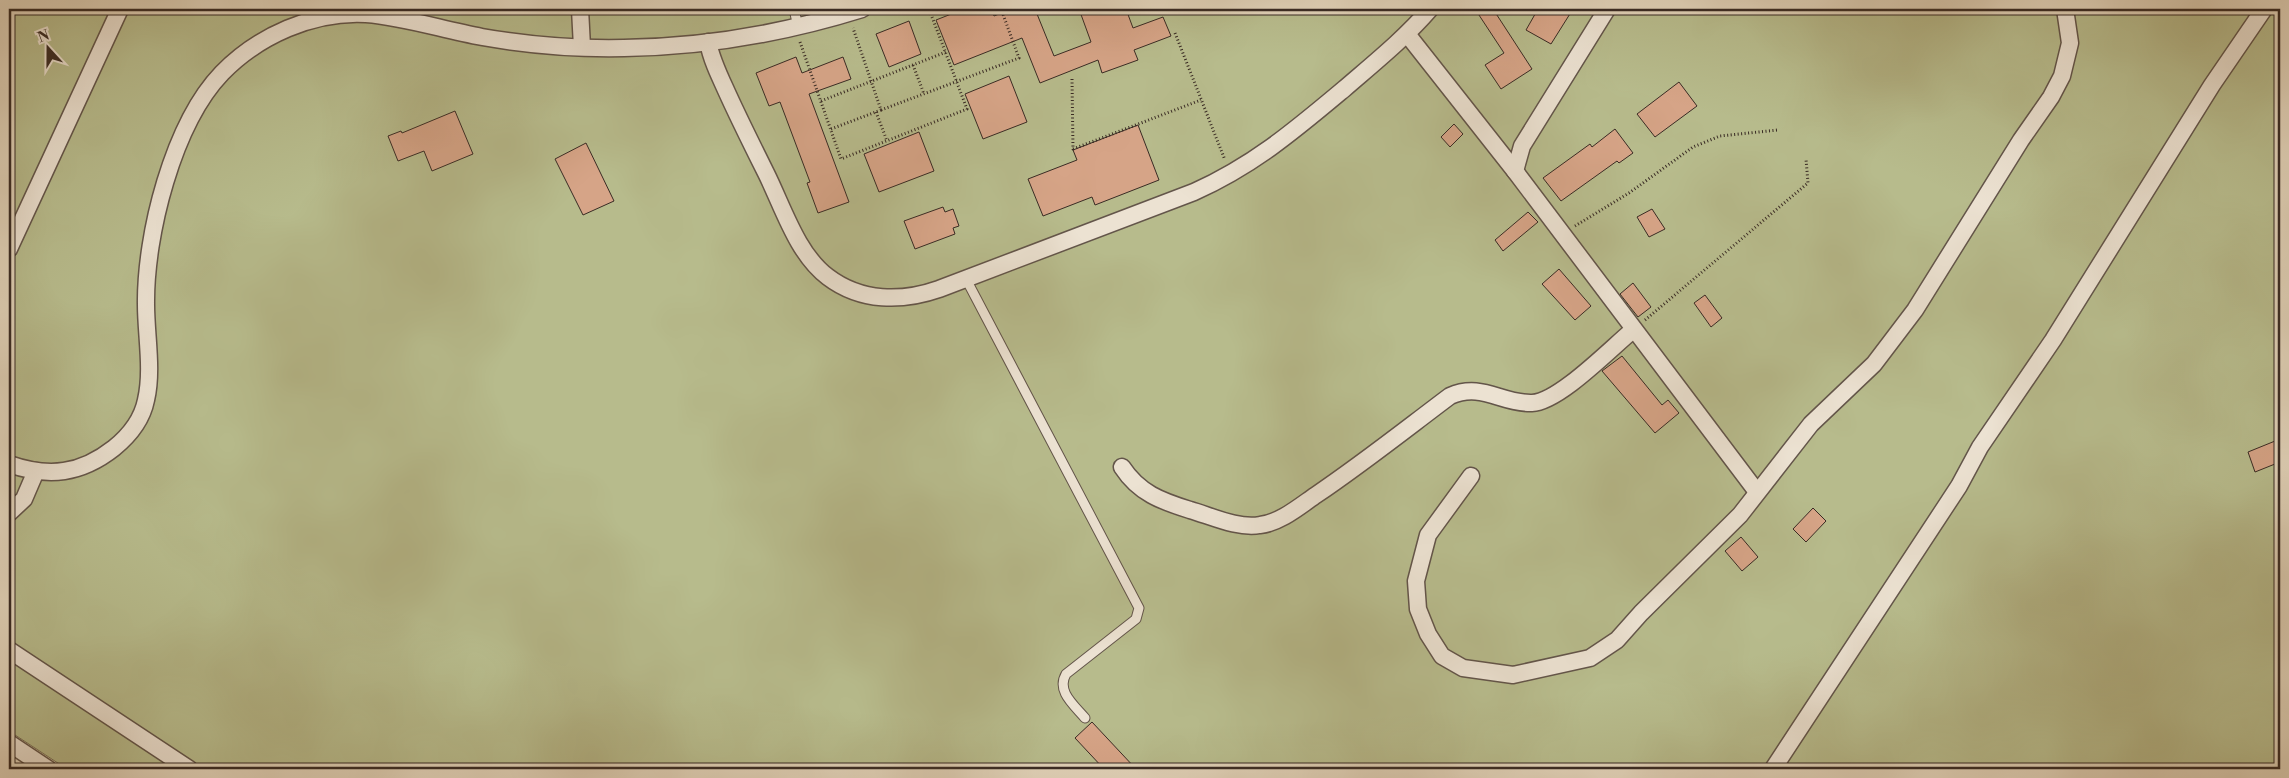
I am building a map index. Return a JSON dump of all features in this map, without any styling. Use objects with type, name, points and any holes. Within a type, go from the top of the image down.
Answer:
[{"type":"street","points":[[9,249],[120,9]]},
{"type":"street","points":[[580,9],[582,47]]},
{"type":"street","points":[[708,42],[710,54],[738,116],[797,237],[812,260],[828,277],[851,290],[880,298],[892,299],[923,294],[966,279],[1194,192],[1231,174],[1283,140],[1407,34],[1430,9]]},
{"type":"street","points":[[1515,171],[1522,146],[1607,9]]},
{"type":"street","points":[[1471,476],[1428,535],[1416,581],[1418,609],[1428,634],[1442,656],[1463,668],[1513,675],[1590,658],[1616,640],[1740,515],[1811,424],[1874,364],[1915,310],[2021,140],[2051,97],[2062,76],[2070,43],[2065,9]]},
{"type":"street","points":[[1773,769],[1953,494],[1980,447],[2052,340],[2212,85],[2264,9]]},
{"type":"street","points":[[9,464],[36,471],[63,472],[77,469],[91,463],[122,442],[133,429],[142,414],[148,384],[146,282],[156,217],[176,155],[194,112],[222,73],[243,54],[280,32],[323,18],[348,14],[383,16],[484,37],[582,47],[624,48],[708,42],[796,27],[855,11]]},
{"type":"street","points":[[1407,34],[1515,171],[1757,492]]},
{"type":"street","points":[[1122,467],[1140,489],[1167,503],[1237,523],[1255,526],[1264,524],[1303,504],[1349,473],[1450,396],[1466,391],[1476,391],[1526,403],[1542,401],[1564,388],[1633,330]]},
{"type":"street","points":[[9,513],[24,499],[36,471]]},
{"type":"street","points":[[9,650],[189,769]]},
{"type":"street","points":[[9,743],[48,769]]},
{"type":"lane","points":[[794,9],[796,27]]},
{"type":"lane","points":[[966,279],[1139,608],[1136,619],[1066,674],[1062,681],[1063,690],[1085,718]]},
{"type":"path","points":[[796,27],[841,159],[967,109],[958,81],[929,9]]},
{"type":"path","points":[[831,129],[1019,58],[1001,9]]},
{"type":"path","points":[[855,11],[871,82],[881,110]]},
{"type":"path","points":[[1174,33],[1231,174]]},
{"type":"path","points":[[821,101],[946,52]]},
{"type":"path","points":[[913,65],[924,94]]},
{"type":"path","points":[[1072,79],[1073,149],[1201,100]]},
{"type":"path","points":[[876,112],[887,141]]},
{"type":"path","points":[[1562,234],[1628,193],[1693,148],[1720,136],[1778,130]]},
{"type":"path","points":[[1633,330],[1808,183],[1806,159]]},
{"type":"green space","points":[[9,9],[2280,9],[2280,769],[67,769],[9,731]]},
{"type":"building","points":[[964,9],[991,9],[994,16],[1012,9],[1035,9],[1054,56],[1091,42],[1079,9],[1126,9],[1133,28],[1163,17],[1171,36],[1134,50],[1138,60],[1102,73],[1098,60],[1040,83],[1022,38],[954,65],[936,20]]},
{"type":"building","points":[[1475,9],[1493,9],[1532,69],[1501,89],[1485,65],[1504,53]]},
{"type":"building","points":[[1538,9],[1573,9],[1551,44],[1526,30]]},
{"type":"building","points":[[909,21],[921,54],[889,67],[876,34]]},
{"type":"building","points":[[796,57],[802,73],[843,57],[851,79],[809,94],[849,202],[818,213],[807,183],[810,182],[780,102],[769,106],[756,73]]},
{"type":"building","points":[[1009,76],[1027,122],[983,139],[965,94]]},
{"type":"building","points":[[1679,82],[1697,106],[1655,137],[1637,114]]},
{"type":"building","points":[[455,111],[473,154],[432,171],[424,151],[398,161],[388,136],[401,131],[402,133]]},
{"type":"building","points":[[1454,124],[1463,134],[1450,147],[1441,137]]},
{"type":"building","points":[[1138,125],[1159,180],[1095,205],[1092,197],[1043,216],[1028,179],[1077,160],[1073,150]]},
{"type":"building","points":[[1615,129],[1633,153],[1619,163],[1617,161],[1561,201],[1543,178],[1590,144],[1592,147]]},
{"type":"building","points":[[919,132],[934,171],[879,192],[864,154]]},
{"type":"building","points":[[586,143],[614,201],[583,215],[555,159]]},
{"type":"building","points":[[943,207],[945,212],[953,209],[959,226],[953,228],[955,234],[915,249],[904,221]]},
{"type":"building","points":[[1652,209],[1665,229],[1649,237],[1637,217]]},
{"type":"building","points":[[1528,212],[1538,222],[1503,251],[1495,240]]},
{"type":"building","points":[[1559,269],[1591,306],[1575,320],[1542,284]]},
{"type":"building","points":[[1633,283],[1651,307],[1638,317],[1620,294]]},
{"type":"building","points":[[1705,295],[1722,318],[1711,327],[1694,303]]},
{"type":"building","points":[[1622,356],[1662,405],[1668,400],[1679,413],[1655,433],[1602,371]]},
{"type":"building","points":[[2280,439],[2280,462],[2255,472],[2248,452]]},
{"type":"building","points":[[1813,508],[1826,521],[1806,542],[1793,529]]},
{"type":"building","points":[[1741,537],[1758,557],[1742,571],[1725,551]]},
{"type":"building","points":[[1092,722],[1136,769],[1104,769],[1075,738]]}]
